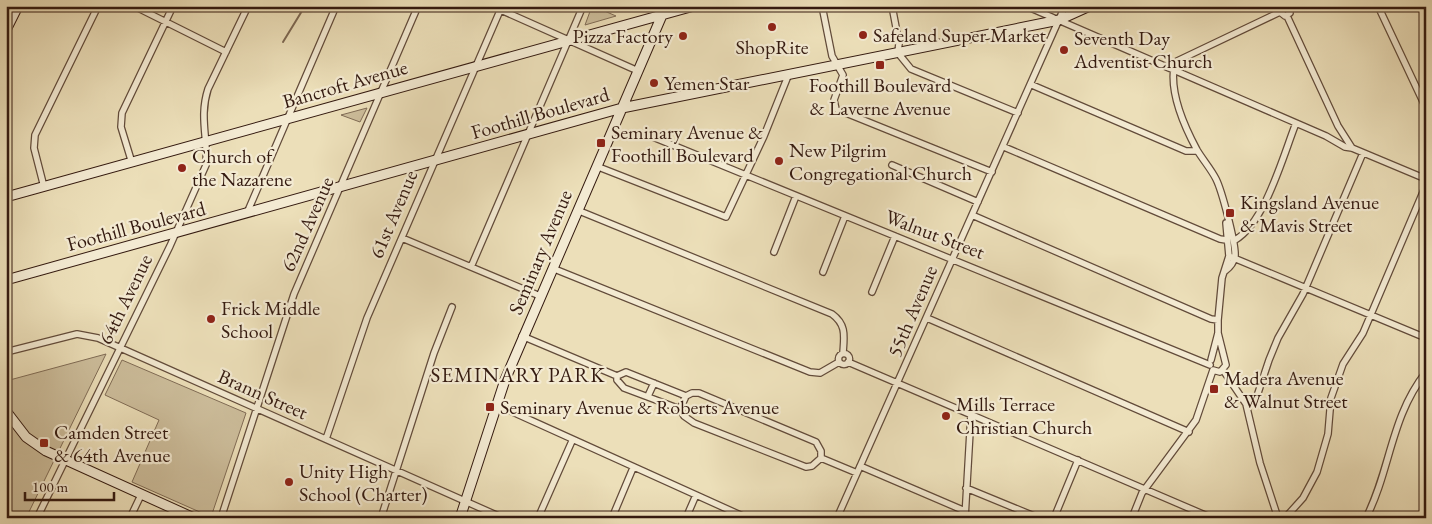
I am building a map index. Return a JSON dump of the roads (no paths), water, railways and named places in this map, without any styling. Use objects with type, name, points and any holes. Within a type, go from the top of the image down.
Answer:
[{"type":"street","points":[[6,30],[18,6]]},
{"type":"street","points":[[44,187],[34,148],[35,135],[98,6]]},
{"type":"street","points":[[134,6],[226,52]]},
{"type":"street","points":[[132,163],[121,127],[122,112],[173,6]]},
{"type":"street","name":"64th Avenue","points":[[37,518],[175,234],[206,165],[206,141],[202,118],[204,102],[208,89],[248,6]]},
{"type":"street","points":[[247,213],[336,6]]},
{"type":"street","name":"62nd Avenue","points":[[221,518],[294,294],[342,187],[418,6]]},
{"type":"street","points":[[492,6],[501,8],[638,71]]},
{"type":"street","points":[[471,267],[530,134],[583,6]]},
{"type":"street","name":"Bancroft Avenue","points":[[6,197],[477,66],[664,10],[694,6]]},
{"type":"street","points":[[822,6],[832,56],[843,75],[834,100],[836,109],[992,172]]},
{"type":"street","points":[[892,6],[899,43],[898,53],[911,69],[1018,113]]},
{"type":"street","points":[[1026,6],[1296,123],[1334,140],[1346,148],[1352,148],[1426,179]]},
{"type":"street","name":"55th Avenue","points":[[837,518],[952,258],[1032,85],[1065,6]]},
{"type":"street","name":"Foothill Boulevard","points":[[6,280],[622,108],[1059,20],[1090,6]]},
{"type":"street","points":[[1378,6],[1426,108]]},
{"type":"street","points":[[1287,16],[1291,12],[1291,7]]},
{"type":"street","name":"61st Avenue","points":[[326,439],[367,318],[501,8]]},
{"type":"street","points":[[1132,518],[1146,489],[1189,432],[1201,410],[1218,332],[1220,288],[1225,271],[1224,266],[1232,256],[1231,239],[1216,179],[1197,151],[1180,109],[1173,70],[1175,62],[1281,9],[1287,16],[1341,132],[1352,148]]},
{"type":"street","name":"Seminary Avenue","points":[[460,518],[522,336],[664,10]]},
{"type":"street","points":[[596,166],[726,218],[747,175],[788,76]]},
{"type":"street","points":[[1032,85],[1186,151],[1197,151]]},
{"type":"street","points":[[597,115],[608,122],[612,131]]},
{"type":"street","points":[[1004,147],[1213,236],[1231,239],[1244,233],[1260,213],[1296,123]]},
{"type":"street","points":[[1334,140],[1341,132]]},
{"type":"street","name":"Walnut Street","points":[[648,134],[943,257],[952,258],[1212,365]]},
{"type":"street","points":[[1246,404],[1257,396],[1278,338],[1298,306],[1363,153]]},
{"type":"street","points":[[892,165],[978,202]]},
{"type":"street","points":[[1285,518],[1303,498],[1317,472],[1328,434],[1329,413],[1336,383],[1343,364],[1363,333],[1426,185]]},
{"type":"street","points":[[774,252],[796,196]]},
{"type":"street","points":[[577,210],[832,314],[838,319],[845,331],[843,353]]},
{"type":"street","points":[[972,215],[1203,314],[1212,320],[1218,320]]},
{"type":"street","points":[[823,272],[845,216]]},
{"type":"street","points":[[872,292],[895,236]]},
{"type":"street","points":[[402,238],[540,296]]},
{"type":"street","points":[[1232,256],[1426,338]]},
{"type":"street","points":[[552,268],[810,372],[820,373],[839,362],[843,364],[848,362],[1146,489],[1207,517]]},
{"type":"street","points":[[381,518],[434,354],[452,307]]},
{"type":"street","points":[[927,318],[1189,432]]},
{"type":"street","points":[[1218,332],[1226,364],[1223,370]]},
{"type":"street","name":"Brann Street","points":[[6,352],[77,334],[98,338],[502,518]]},
{"type":"street","points":[[522,336],[617,376],[626,372],[686,396]]},
{"type":"street","points":[[839,362],[838,356],[843,353]]},
{"type":"street","points":[[843,353],[848,355],[848,362]]},
{"type":"street","points":[[1212,365],[1219,356],[1224,358]]},
{"type":"street","points":[[1212,365],[1223,370],[1246,404],[1260,463],[1278,518]]},
{"type":"street","points":[[1366,518],[1378,490],[1391,440],[1401,415],[1414,387],[1426,372]]},
{"type":"street","points":[[617,376],[617,380],[624,388],[680,409],[684,416],[694,423],[806,466],[812,466],[821,458],[821,451],[816,442],[699,393],[692,393],[686,396],[680,409]]},
{"type":"street","points":[[648,396],[654,383]]},
{"type":"street","points":[[497,405],[572,441],[748,518]]},
{"type":"street","points":[[6,411],[26,437],[46,451],[194,518]]},
{"type":"street","points":[[860,466],[965,514],[971,414]]},
{"type":"street","points":[[538,518],[572,441]]},
{"type":"street","points":[[821,458],[857,473]]},
{"type":"street","points":[[1054,518],[1078,460]]},
{"type":"street","points":[[612,518],[633,468]]},
{"type":"street","points":[[966,488],[1039,518]]},
{"type":"street","points":[[130,518],[141,494]]},
{"type":"street","points":[[686,518],[696,495]]},
{"type":"waterway","points":[[283,42],[305,6]]},
{"type":"place","name":"ShopRite","points":[[772,27]]},
{"type":"place","name":"Safeland Super Market","points":[[863,35]]},
{"type":"place","name":"Pizza Factory","points":[[683,36]]},
{"type":"place","name":"Seventh Day Adventist Church","points":[[1064,50]]},
{"type":"place","name":"Foothill Boulevard & Laverne Avenue","points":[[880,65]]},
{"type":"place","name":"Yemen Star","points":[[654,83]]},
{"type":"place","name":"Seminary Avenue & Foothill Boulevard","points":[[601,143]]},
{"type":"place","name":"New Pilgrim Congregational Church","points":[[779,161]]},
{"type":"place","name":"Church of the Nazarene","points":[[182,168]]},
{"type":"place","name":"Kingsland Avenue & Mavis Street","points":[[1230,213]]},
{"type":"place","name":"Frick Middle School","points":[[211,319]]},
{"type":"place","name":"Madera Avenue & Walnut Street","points":[[1214,389]]},
{"type":"place","name":"Seminary Avenue & Roberts Avenue","points":[[490,407]]},
{"type":"place","name":"Mills Terrace Christian Church","points":[[946,416]]},
{"type":"place","name":"Camden Street & 64th Avenue","points":[[44,443]]},
{"type":"place","name":"Unity High School (Charter)","points":[[289,482]]},
{"type":"district","name":"SEMINARY PARK","points":[[518,374]]}]
